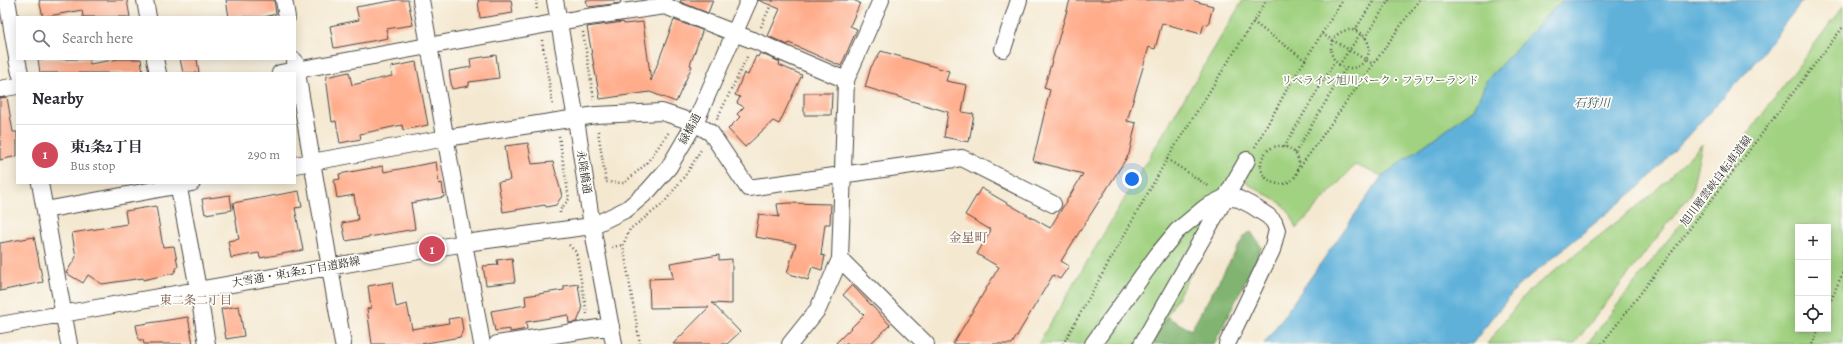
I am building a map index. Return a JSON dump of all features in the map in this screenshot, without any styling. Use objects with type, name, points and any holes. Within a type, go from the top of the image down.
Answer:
[{"type":"street","points":[[7,0],[16,52]]},
{"type":"street","points":[[145,0],[148,16]]},
{"type":"street","points":[[284,0],[287,16]]},
{"type":"street","points":[[421,0],[482,344]]},
{"type":"street","name":"永隆橋通","points":[[555,0],[576,118],[592,226],[614,344]]},
{"type":"street","name":"緑橋通","points":[[592,226],[627,209],[648,191],[669,167],[695,123],[749,0]]},
{"type":"street","points":[[790,344],[818,309],[840,259],[846,80],[881,0]]},
{"type":"street","points":[[1003,49],[1019,0]]},
{"type":"street","points":[[282,72],[296,64],[429,46],[664,3],[734,34],[755,41],[846,80]]},
{"type":"street","points":[[17,60],[20,72]]},
{"type":"street","points":[[155,60],[158,72]]},
{"type":"street","points":[[296,64],[311,163],[343,344]]},
{"type":"street","points":[[0,89],[16,86]]},
{"type":"street","points":[[296,165],[446,138],[596,115],[662,112],[695,123],[711,133],[748,188],[962,158],[1053,204]]},
{"type":"street","points":[[1142,344],[1247,160]]},
{"type":"street","points":[[40,184],[69,344]]},
{"type":"street","points":[[45,210],[183,184],[207,344]]},
{"type":"street","points":[[1093,344],[1158,254],[1177,231],[1206,207],[1226,197],[1239,199],[1268,216],[1274,222],[1277,230],[1272,250],[1227,344]]},
{"type":"street","name":"大雪通・東1条2丁目道路線","points":[[0,325],[465,243],[592,226]]},
{"type":"street","points":[[840,259],[926,344]]},
{"type":"street","points":[[498,344],[611,326]]},
{"type":"path","points":[[536,0],[570,199],[560,210],[562,229],[564,241],[576,252],[590,330]]},
{"type":"path","points":[[1063,344],[1167,159],[1267,0]]},
{"type":"path","points":[[1247,160],[1305,60],[1343,0]]},
{"type":"path","points":[[1355,30],[1374,0]]},
{"type":"path","points":[[1366,38],[1389,0]]},
{"type":"path","points":[[1298,170],[1299,164],[1294,153],[1284,147],[1272,148],[1263,156],[1261,169],[1264,175],[1273,183],[1285,183],[1291,181],[1419,0]]},
{"type":"path","points":[[1253,22],[1305,60]]},
{"type":"path","name":"旭川層雲峡自転車道線","points":[[1602,344],[1843,27]]},
{"type":"path","points":[[1355,30],[1361,33],[1366,38],[1369,50],[1365,61],[1354,68],[1346,68],[1334,61],[1331,52],[1333,39],[1343,31],[1355,30]]},
{"type":"path","points":[[1339,65],[1361,33]]},
{"type":"path","points":[[1322,34],[1373,64]]},
{"type":"path","points":[[1284,147],[1334,61]]},
{"type":"path","points":[[1294,153],[1346,68]]},
{"type":"path","points":[[624,183],[646,164],[679,118]]},
{"type":"path","points":[[1167,159],[1226,197]]},
{"type":"path","points":[[1831,300],[1843,272]]},
{"type":"path","points":[[1812,344],[1818,332]]},
{"type":"green space","name":"リベライン旭川パーク・フラワーランド","points":[[1243,0],[1564,0],[1551,11],[1487,80],[1474,109],[1382,176],[1355,165],[1296,229],[1291,215],[1282,204],[1248,184],[1244,175],[1220,222],[1151,344],[1038,344]]},
{"type":"green space","points":[[1843,6],[1843,344],[1587,344],[1695,205]]},
{"type":"green space","points":[[1702,144],[1691,194],[1574,344],[1487,344],[1526,293],[1649,197]]},
{"type":"green space","points":[[1251,232],[1262,248],[1214,344],[1151,344],[1167,317],[1191,330],[1245,235]]},
{"type":"water","name":"石狩川","points":[[1564,0],[1803,0],[1751,67],[1645,182],[1517,287],[1472,344],[1264,344],[1382,176],[1474,109],[1487,80],[1551,11]]},
{"type":"building","points":[[39,0],[127,0],[130,16],[83,16],[82,10],[43,16]]},
{"type":"building","points":[[226,0],[274,0],[276,14],[268,16],[229,16]]},
{"type":"building","points":[[397,0],[408,0],[413,25],[386,29],[388,38],[334,48],[330,26],[359,20],[356,7]]},
{"type":"building","points":[[478,0],[511,0],[513,13],[480,18]]},
{"type":"building","points":[[586,0],[620,0],[621,3],[588,7]]},
{"type":"building","points":[[681,0],[713,0],[708,13],[680,2]]},
{"type":"building","points":[[758,0],[853,0],[860,3],[850,26],[857,29],[841,66],[789,43],[788,45],[768,36],[780,9]]},
{"type":"building","points":[[1070,0],[1191,0],[1213,6],[1208,25],[1204,24],[1201,34],[1162,23],[1155,49],[1149,47],[1127,121],[1136,123],[1129,154],[1061,261],[1069,266],[1060,279],[1053,275],[1012,344],[953,344],[999,267],[977,254],[991,230],[965,215],[981,188],[1050,228],[1083,174],[1033,161],[1050,90],[1044,88]]},
{"type":"building","points":[[674,20],[702,30],[690,65],[692,66],[676,102],[650,92],[600,99],[587,27],[623,22],[624,24],[643,22],[651,81]]},
{"type":"building","points":[[881,51],[949,71],[946,81],[967,85],[962,112],[974,114],[969,142],[944,137],[948,112],[865,87],[871,67]]},
{"type":"building","points":[[760,53],[780,62],[779,65],[802,75],[779,124],[773,121],[745,147],[728,129],[740,117],[737,114],[744,107],[737,103],[740,97],[735,95],[744,73],[748,75],[756,56],[758,57]]},
{"type":"building","points":[[496,55],[499,78],[469,82],[469,86],[452,89],[449,71],[471,67],[470,59]]},
{"type":"building","points":[[38,60],[89,60],[90,64],[113,60],[141,60],[143,72],[40,72]]},
{"type":"building","points":[[180,60],[197,60],[199,72],[183,72]]},
{"type":"building","points":[[416,62],[428,125],[403,130],[402,125],[360,134],[361,139],[340,143],[336,121],[332,122],[326,77],[349,72],[352,85],[392,76],[391,67]]},
{"type":"building","points":[[804,93],[832,93],[831,115],[804,115]]},
{"type":"building","points":[[7,97],[13,132],[16,132],[16,156],[0,160],[0,98]]},
{"type":"building","points":[[528,143],[532,164],[553,162],[562,196],[556,205],[546,207],[545,205],[503,212],[498,182],[510,180],[505,146]]},
{"type":"building","points":[[436,162],[439,184],[442,183],[444,197],[411,203],[415,229],[346,241],[342,223],[358,220],[354,195],[337,198],[334,180],[340,179],[339,174],[383,166],[384,172]]},
{"type":"building","points":[[299,191],[302,207],[295,208],[303,250],[260,258],[259,253],[231,258],[228,241],[239,239],[233,203]]},
{"type":"building","points":[[230,195],[232,210],[205,214],[202,199]]},
{"type":"building","points":[[777,204],[831,204],[830,224],[825,224],[821,255],[825,256],[822,270],[812,267],[808,280],[787,273],[796,244],[755,237],[759,214],[779,217]]},
{"type":"building","points":[[156,206],[163,247],[174,246],[178,266],[174,273],[143,280],[143,278],[102,284],[88,275],[83,283],[66,273],[76,257],[72,233],[127,224],[125,211]]},
{"type":"building","points":[[34,237],[43,282],[0,291],[0,243]]},
{"type":"building","points":[[719,255],[719,260],[732,259],[732,304],[712,303],[740,332],[727,344],[673,344],[709,307],[650,308],[649,279],[673,278],[670,263]]},
{"type":"building","points":[[512,258],[515,282],[486,285],[483,266],[498,265],[497,260]]},
{"type":"building","points":[[392,282],[396,307],[407,304],[412,329],[449,323],[448,319],[461,317],[463,330],[460,337],[421,344],[372,344],[367,309],[371,308],[368,286]]},
{"type":"building","points":[[578,284],[582,310],[577,322],[569,323],[568,315],[526,322],[527,329],[510,332],[510,329],[495,331],[491,311],[526,305],[525,296],[564,290],[564,286]]},
{"type":"building","points":[[852,285],[890,325],[870,344],[835,344],[864,315],[843,295]]},
{"type":"building","points":[[239,306],[244,336],[226,339],[221,309]]},
{"type":"building","points":[[188,317],[193,344],[144,344],[143,340],[139,340],[136,325]]},
{"type":"place","name":"東1条2丁目","points":[[432,249]]},
{"type":"district","name":"金星町","points":[[968,237]]},
{"type":"district","name":"東二条二丁目","points":[[196,300]]}]
